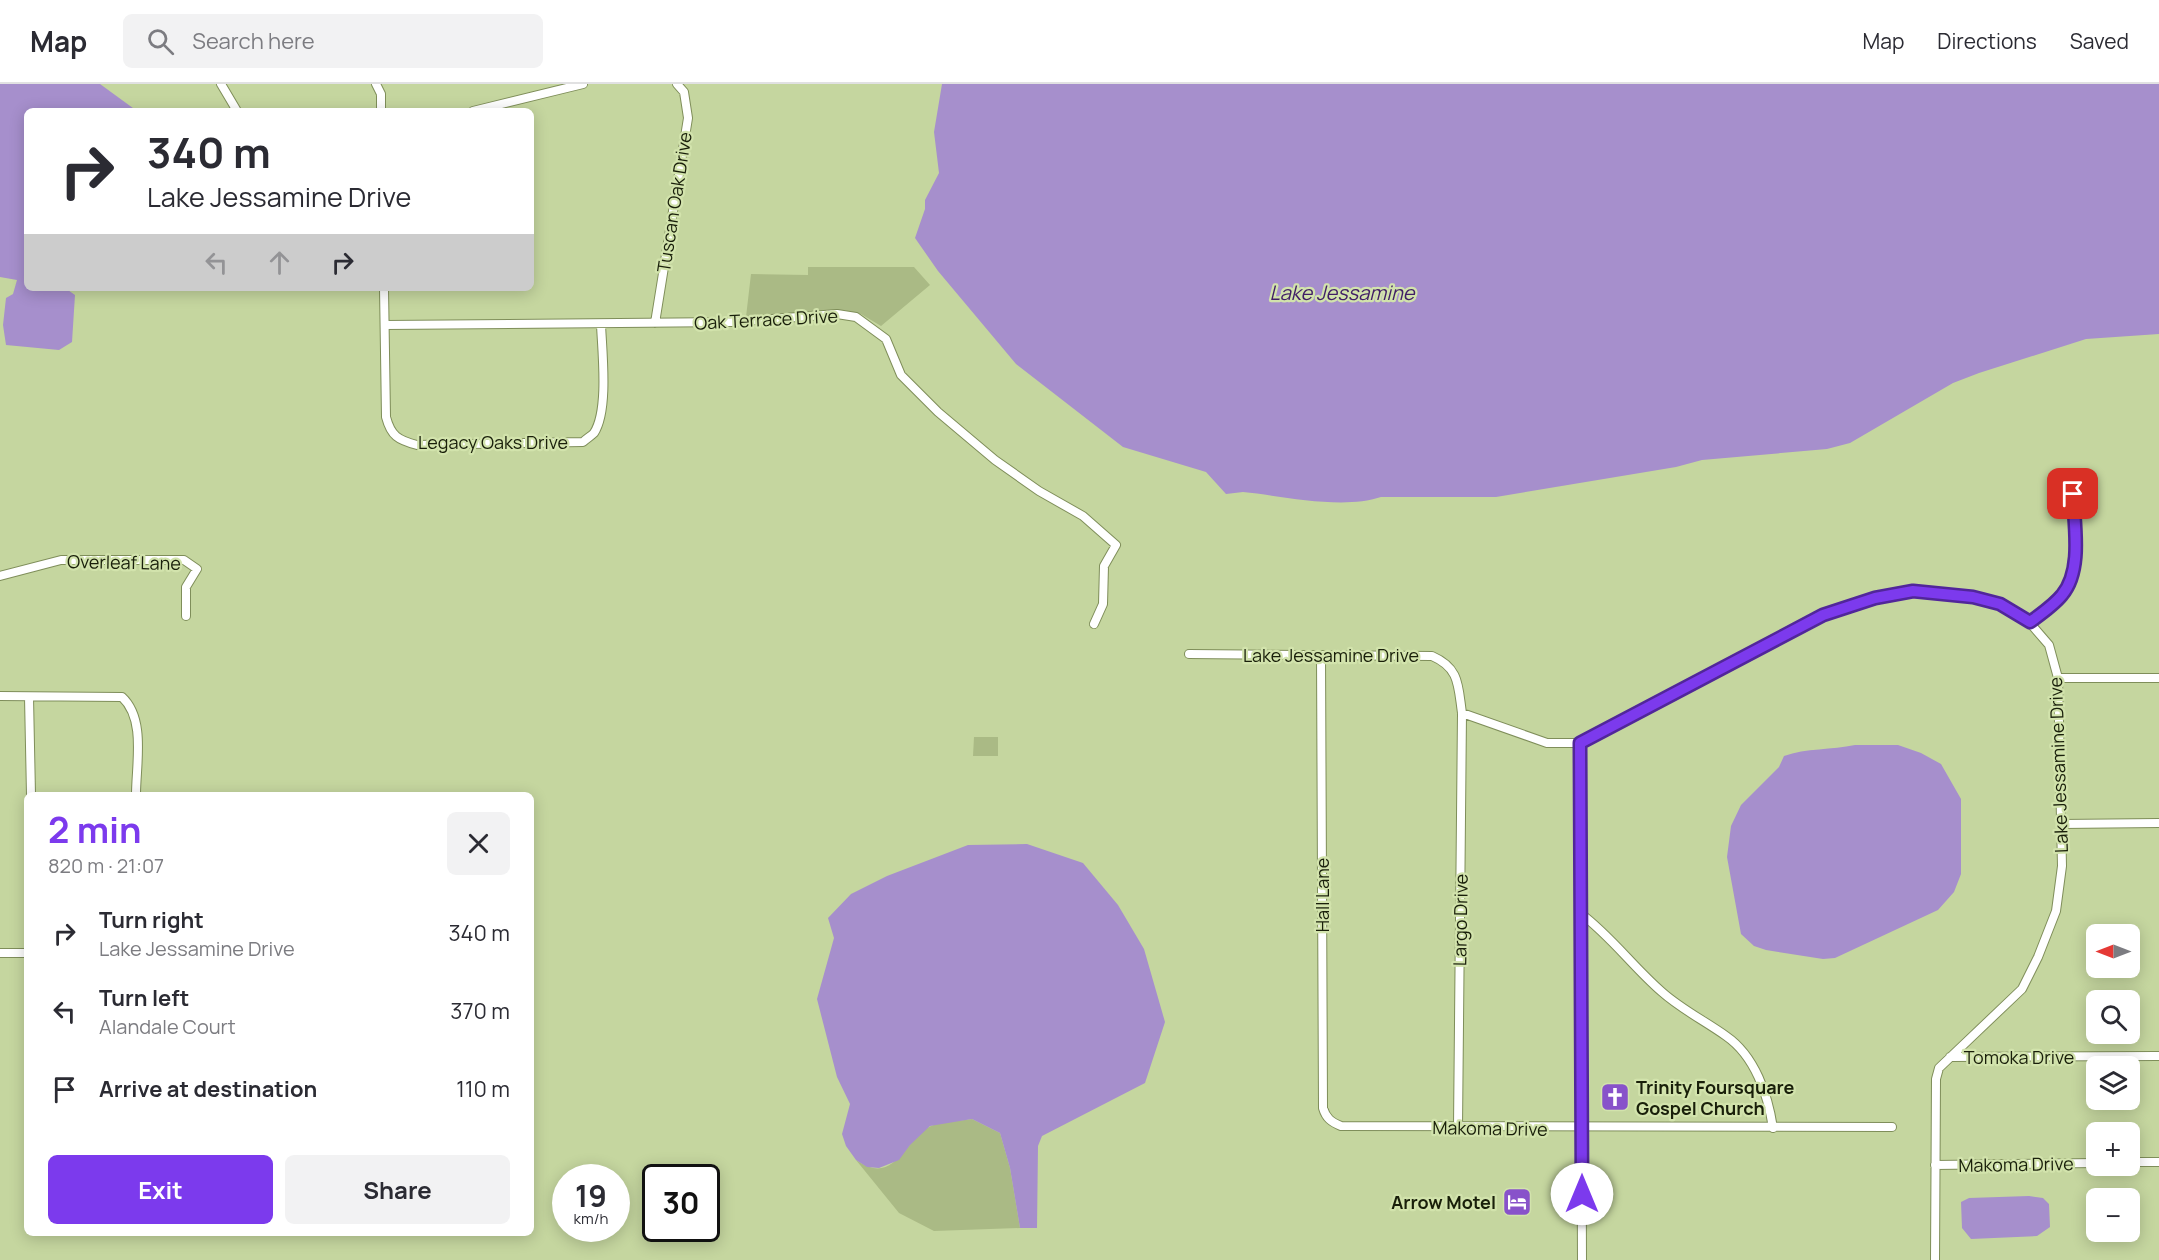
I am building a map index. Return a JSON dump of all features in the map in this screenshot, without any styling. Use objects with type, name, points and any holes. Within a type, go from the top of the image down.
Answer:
[{"type":"street","points":[[221,84],[235,108]]},
{"type":"street","points":[[376,84],[381,94],[381,108]]},
{"type":"street","points":[[485,108],[584,84]]},
{"type":"street","name":"Tuscan Oak Drive","points":[[655,323],[688,118],[684,92],[677,84]]},
{"type":"street","name":"Legacy Oaks Drive","points":[[384,291],[386,417],[390,433],[400,441],[417,445],[583,442],[593,434],[599,420],[602,400],[602,324]]},
{"type":"street","name":"Oak Terrace Drive","points":[[385,326],[731,322],[837,314],[856,317],[873,327],[886,339],[901,375],[938,412],[995,460],[1039,491],[1083,516],[1116,544],[1104,566],[1103,604],[1094,624]]},
{"type":"street","points":[[2030,622],[2063,594],[2072,573],[2076,547],[2072,484]]},
{"type":"street","name":"Overleaf Lane","points":[[0,576],[61,560],[184,560],[197,569],[186,587],[186,616]]},
{"type":"street","name":"Lake Jessamine Drive","points":[[1189,654],[1432,656],[1448,663],[1457,677],[1462,713],[1547,743],[1580,743],[1823,615],[1875,598],[1913,591],[1973,597],[2000,604],[2030,622],[2049,645],[2058,678],[2062,866],[2056,911],[2038,957],[2022,989],[1939,1068],[1936,1079],[1935,1260]]},
{"type":"street","name":"Hall Lane","points":[[1321,655],[1323,1108],[1325,1116],[1341,1126]]},
{"type":"street","points":[[2058,678],[2159,678]]},
{"type":"street","points":[[0,696],[122,697],[130,704],[136,718],[136,792]]},
{"type":"street","points":[[29,697],[31,792]]},
{"type":"street","name":"Largo Drive","points":[[1458,1127],[1462,713]]},
{"type":"street","points":[[1580,743],[1582,1260]]},
{"type":"street","points":[[2061,824],[2159,823]]},
{"type":"street","points":[[1580,913],[1600,927],[1662,993],[1729,1037],[1743,1052],[1761,1082],[1773,1128]]},
{"type":"street","points":[[0,953],[24,953]]},
{"type":"street","name":"Tomoka Drive","points":[[1950,1057],[2159,1056]]},
{"type":"street","name":"Makoma Drive","points":[[1341,1126],[1892,1127]]},
{"type":"street","points":[[2140,1162],[2159,1162]]},
{"type":"street","name":"Makoma Drive","points":[[1935,1165],[2086,1163]]},
{"type":"green space","points":[[808,267],[914,267],[930,285],[881,326],[861,314],[843,310],[746,317],[751,274],[808,275]]},
{"type":"green space","points":[[974,737],[998,737],[998,756],[973,756]]},
{"type":"green space","points":[[972,1119],[1000,1133],[1010,1168],[1020,1228],[934,1231],[899,1213],[856,1160],[870,1167],[881,1168],[890,1165],[922,1132],[931,1126]]},
{"type":"water","points":[[0,84],[100,84],[133,108],[24,108],[24,291],[69,291],[75,295],[72,342],[59,350],[6,345],[3,325],[6,298],[13,294],[17,280],[0,277]]},
{"type":"water","name":"Lake Jessamine","points":[[942,84],[2159,84],[2159,334],[2086,339],[1979,373],[1953,383],[1850,443],[1827,449],[1702,460],[1676,467],[1496,497],[1381,497],[1366,501],[1331,502],[1243,492],[1226,494],[1206,472],[1123,447],[1016,364],[938,271],[915,238],[925,209],[925,200],[939,173],[934,132]]},
{"type":"water","points":[[1855,745],[1898,745],[1921,753],[1941,764],[1961,799],[1961,874],[1954,892],[1938,910],[1835,958],[1823,959],[1754,946],[1741,934],[1727,857],[1731,826],[1741,805],[1779,767],[1784,756]]},
{"type":"water","points":[[1027,844],[1083,863],[1118,905],[1144,949],[1165,1022],[1145,1083],[1042,1136],[1038,1146],[1037,1228],[1020,1228],[1010,1168],[1000,1133],[972,1119],[930,1126],[910,1145],[899,1160],[879,1168],[867,1167],[856,1160],[846,1146],[842,1134],[850,1104],[837,1077],[817,999],[834,938],[828,918],[851,894],[887,876],[968,845]]},
{"type":"water","points":[[2029,1196],[2043,1198],[2049,1204],[2050,1227],[2037,1236],[1971,1239],[1962,1228],[1961,1202],[1969,1198]]},
{"type":"place","name":"Trinity Foursquare Gospel Church","points":[[1615,1097]]},
{"type":"place","name":"Arrow Motel","points":[[1517,1202]]},
{"type":"route","points":[[1582,1194],[1580,743],[1823,615],[1875,598],[1913,591],[1973,597],[2000,604],[2030,622],[2063,594],[2072,573],[2076,547],[2073,494]]}]
